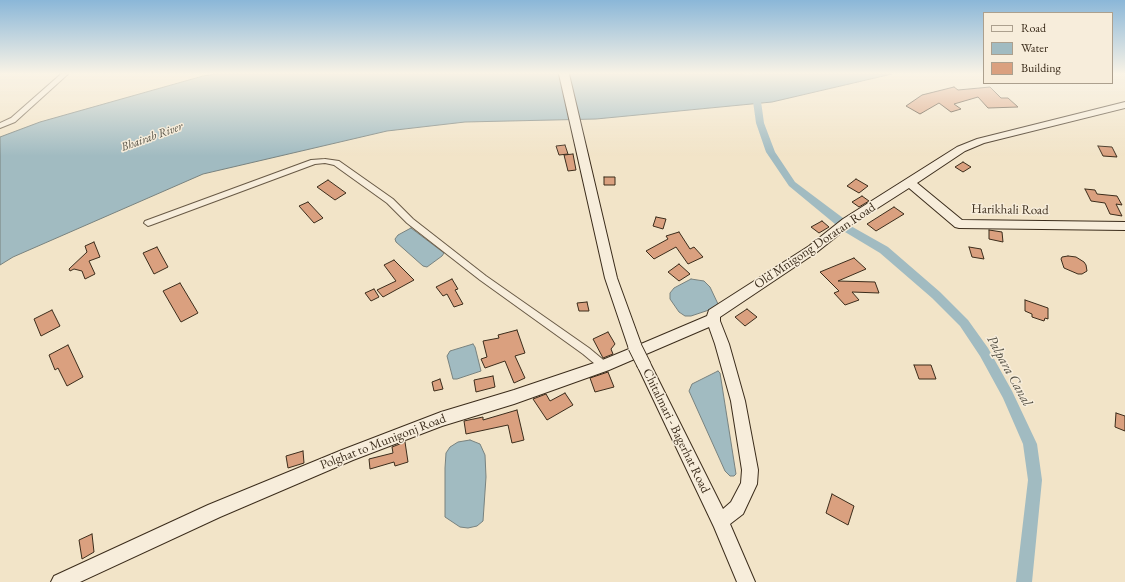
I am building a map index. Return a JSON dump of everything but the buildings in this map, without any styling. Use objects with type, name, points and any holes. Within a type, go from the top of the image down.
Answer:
[{"type":"main road","name":"Chitalmari - Bagerhat Road","points":[[570,101],[611,278],[635,347],[720,521],[746,582]]},
{"type":"main road","name":"Old Mnigong Doratan Road","points":[[713,320],[714,314],[724,306],[813,248],[848,222],[961,149],[981,141],[1125,105]]},
{"type":"main road","name":"Harikhali Road","points":[[910,183],[960,224],[1125,226]]},
{"type":"main road","name":"Polghat to Munigonj Road","points":[[60,582],[214,511],[348,455],[441,419],[604,366],[713,320]]},
{"type":"main road","points":[[713,320],[722,344],[737,395],[750,470],[749,484],[737,508],[720,521]]},
{"type":"street","points":[[0,126],[13,120],[34,101]]},
{"type":"street","points":[[148,223],[314,162],[324,161],[336,163],[390,200],[410,221],[483,278],[520,302],[604,366]]},
{"type":"water","name":"Bhairab River","points":[[114,101],[776,101],[596,119],[465,122],[387,131],[203,174],[13,257],[0,265],[0,137],[40,122]]},
{"type":"water","points":[[411,228],[444,253],[427,267],[423,266],[396,242],[395,239],[398,235]]},
{"type":"water","points":[[691,279],[704,281],[710,287],[718,304],[715,308],[691,316],[685,316],[679,312],[670,299],[670,293],[674,288]]},
{"type":"water","points":[[473,344],[481,371],[453,379],[447,356],[450,351]]},
{"type":"water","points":[[718,371],[720,373],[736,474],[734,476],[730,476],[725,471],[689,391],[692,384]]},
{"type":"water","points":[[470,440],[480,444],[485,455],[486,477],[483,521],[477,526],[468,528],[460,527],[445,517],[445,468],[446,453],[450,447],[458,442]]},
{"type":"waterway","points":[[757,101],[760,123],[771,152],[792,184],[839,221]]},
{"type":"waterway","name":"Palpara Canal","points":[[849,229],[884,250],[936,295],[964,323],[984,352],[1008,395],[1030,444],[1035,480],[1024,582]]}]
